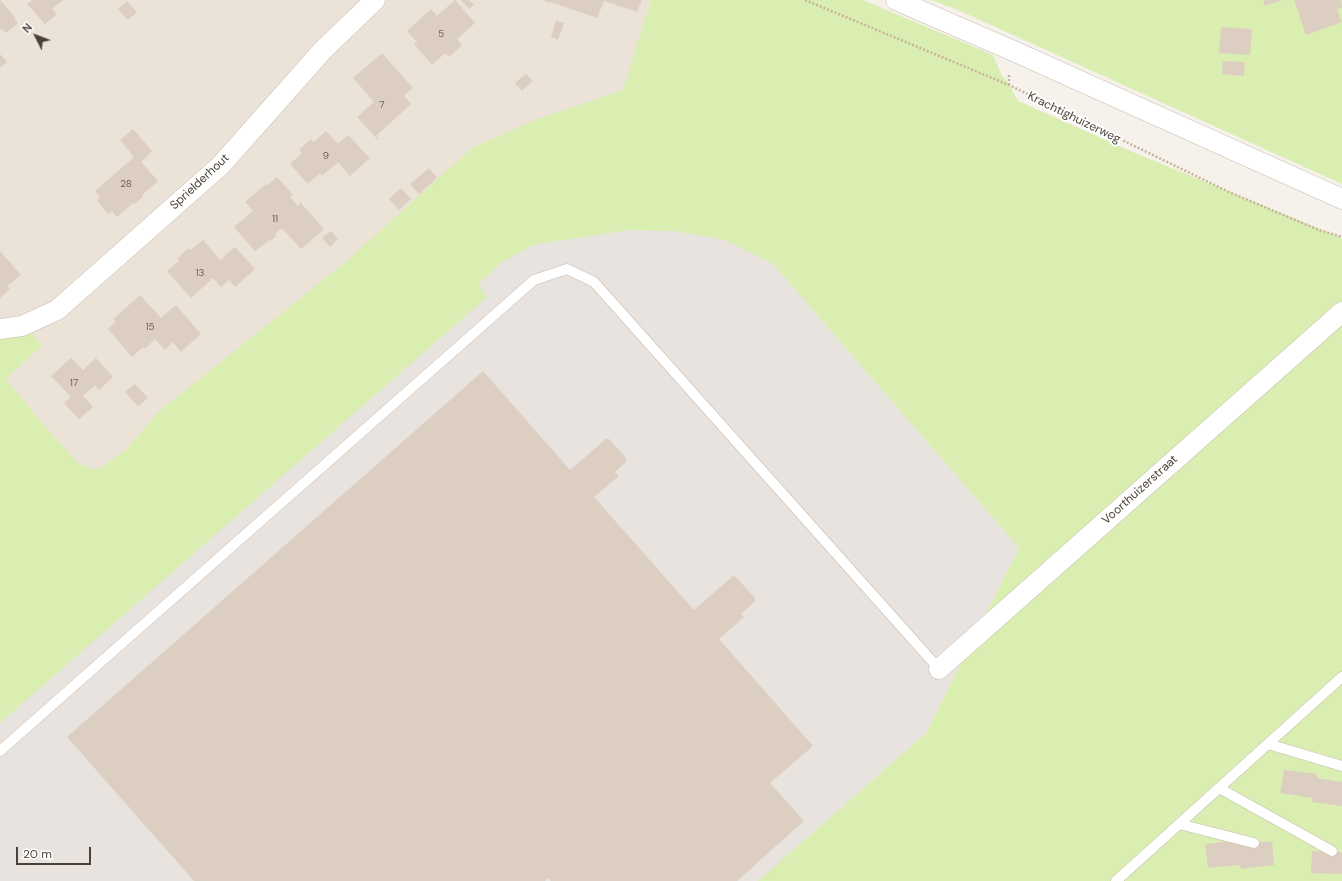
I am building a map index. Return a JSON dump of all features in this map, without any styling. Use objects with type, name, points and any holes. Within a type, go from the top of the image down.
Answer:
[{"type":"street","name":"Sprielderhout","points":[[0,328],[22,326],[57,310],[221,165],[322,50],[374,0]]},
{"type":"street","points":[[896,0],[1009,49],[1342,199]]},
{"type":"street","name":"Voorthuizerstraat","points":[[939,669],[1342,312]]},
{"type":"lane","points":[[0,751],[534,280],[567,269],[594,282],[939,669]]},
{"type":"lane","points":[[1120,880],[1179,824],[1342,677]]},
{"type":"lane","points":[[1268,744],[1342,766]]},
{"type":"lane","points":[[1219,788],[1332,851]]},
{"type":"lane","points":[[1179,824],[1254,843]]},
{"type":"path","name":"Krachtighuizerweg","points":[[805,0],[1009,85],[1229,192],[1319,230],[1342,237]]},
{"type":"shaded area","points":[[0,0],[736,0],[801,881],[0,881]]},
{"type":"shaded area","points":[[629,230],[674,231],[725,240],[773,264],[1019,548],[926,733],[758,881],[0,881],[0,723],[487,297],[477,284],[502,262],[533,245]]},
{"type":"green space","points":[[651,0],[863,0],[993,55],[1001,74],[1009,84],[1018,101],[1128,150],[1342,238],[1342,881],[758,881],[926,733],[1019,548],[773,264],[725,240],[674,231],[629,230],[533,245],[502,262],[478,284],[487,297],[0,723],[0,339],[31,333],[42,345],[6,379],[41,422],[79,464],[97,470],[126,450],[157,413],[348,260],[472,148],[538,119],[623,90]]},
{"type":"green space","points":[[932,0],[1342,0],[1342,184],[960,11]]},
{"type":"building","points":[[0,0],[15,17],[14,18],[18,23],[6,33],[2,29],[0,30]]},
{"type":"building","points":[[32,0],[63,0],[52,9],[57,14],[45,24],[27,4]]},
{"type":"building","points":[[455,0],[475,23],[457,39],[462,45],[449,57],[445,53],[432,65],[414,44],[417,42],[407,31],[431,9],[437,16]]},
{"type":"building","points":[[461,0],[469,0],[474,5],[469,9]]},
{"type":"building","points":[[542,0],[642,0],[637,12],[604,1],[597,18]]},
{"type":"building","points":[[1263,0],[1282,0],[1265,6]]},
{"type":"building","points":[[1294,0],[1341,0],[1342,8],[1337,9],[1342,22],[1306,35]]},
{"type":"building","points":[[127,1],[137,12],[128,20],[118,9]]},
{"type":"building","points":[[556,20],[564,23],[558,40],[551,37]]},
{"type":"building","points":[[1221,27],[1252,29],[1250,55],[1219,53]]},
{"type":"building","points":[[382,53],[413,88],[404,96],[411,104],[376,136],[379,139],[378,140],[357,117],[374,102],[353,78]]},
{"type":"building","points":[[0,54],[7,62],[0,68]]},
{"type":"building","points":[[1223,61],[1245,62],[1244,76],[1222,74]]},
{"type":"building","points":[[526,74],[533,81],[522,91],[515,83]]},
{"type":"building","points":[[133,129],[152,151],[141,162],[158,181],[142,195],[143,197],[134,204],[133,203],[117,217],[112,211],[108,214],[97,200],[100,198],[95,191],[134,157],[120,140]]},
{"type":"building","points":[[326,131],[338,144],[348,135],[370,158],[350,176],[338,162],[322,176],[320,173],[308,184],[290,164],[302,153],[299,150],[311,139],[314,142]]},
{"type":"building","points":[[429,168],[437,178],[419,194],[410,184]]},
{"type":"building","points":[[277,177],[295,197],[292,195],[290,197],[298,206],[300,204],[298,200],[324,229],[301,249],[282,228],[275,234],[276,236],[255,251],[234,227],[253,211],[245,202],[266,184],[267,186]]},
{"type":"building","points":[[401,188],[411,199],[399,210],[389,199]]},
{"type":"building","points":[[331,231],[338,239],[330,247],[322,238]]},
{"type":"building","points":[[203,240],[220,260],[235,247],[255,269],[235,287],[229,280],[221,287],[213,278],[191,298],[167,271],[179,261],[178,259],[181,255],[189,248],[191,250]]},
{"type":"building","points":[[0,251],[21,275],[7,286],[10,289],[0,298]]},
{"type":"building","points":[[140,295],[161,318],[176,305],[201,334],[181,352],[173,342],[165,350],[155,339],[145,349],[143,347],[132,357],[108,329],[116,321],[113,319]]},
{"type":"building","points":[[71,358],[83,370],[96,358],[113,377],[99,390],[95,385],[83,396],[93,407],[79,419],[64,403],[71,397],[51,376]]},
{"type":"building","points":[[483,371],[570,470],[606,439],[609,439],[626,458],[626,462],[615,472],[619,476],[594,497],[694,610],[733,576],[736,577],[755,598],[755,601],[741,614],[744,617],[719,639],[813,746],[770,783],[804,821],[737,881],[551,881],[548,878],[545,881],[194,881],[67,737]]},
{"type":"building","points":[[135,384],[148,398],[138,406],[125,392]]},
{"type":"building","points":[[1284,770],[1317,774],[1317,778],[1342,782],[1342,806],[1312,802],[1313,798],[1280,793]]},
{"type":"building","points":[[1239,840],[1239,845],[1272,841],[1274,865],[1241,869],[1240,865],[1208,868],[1205,844]]},
{"type":"building","points":[[1312,851],[1342,852],[1342,874],[1311,873]]}]
